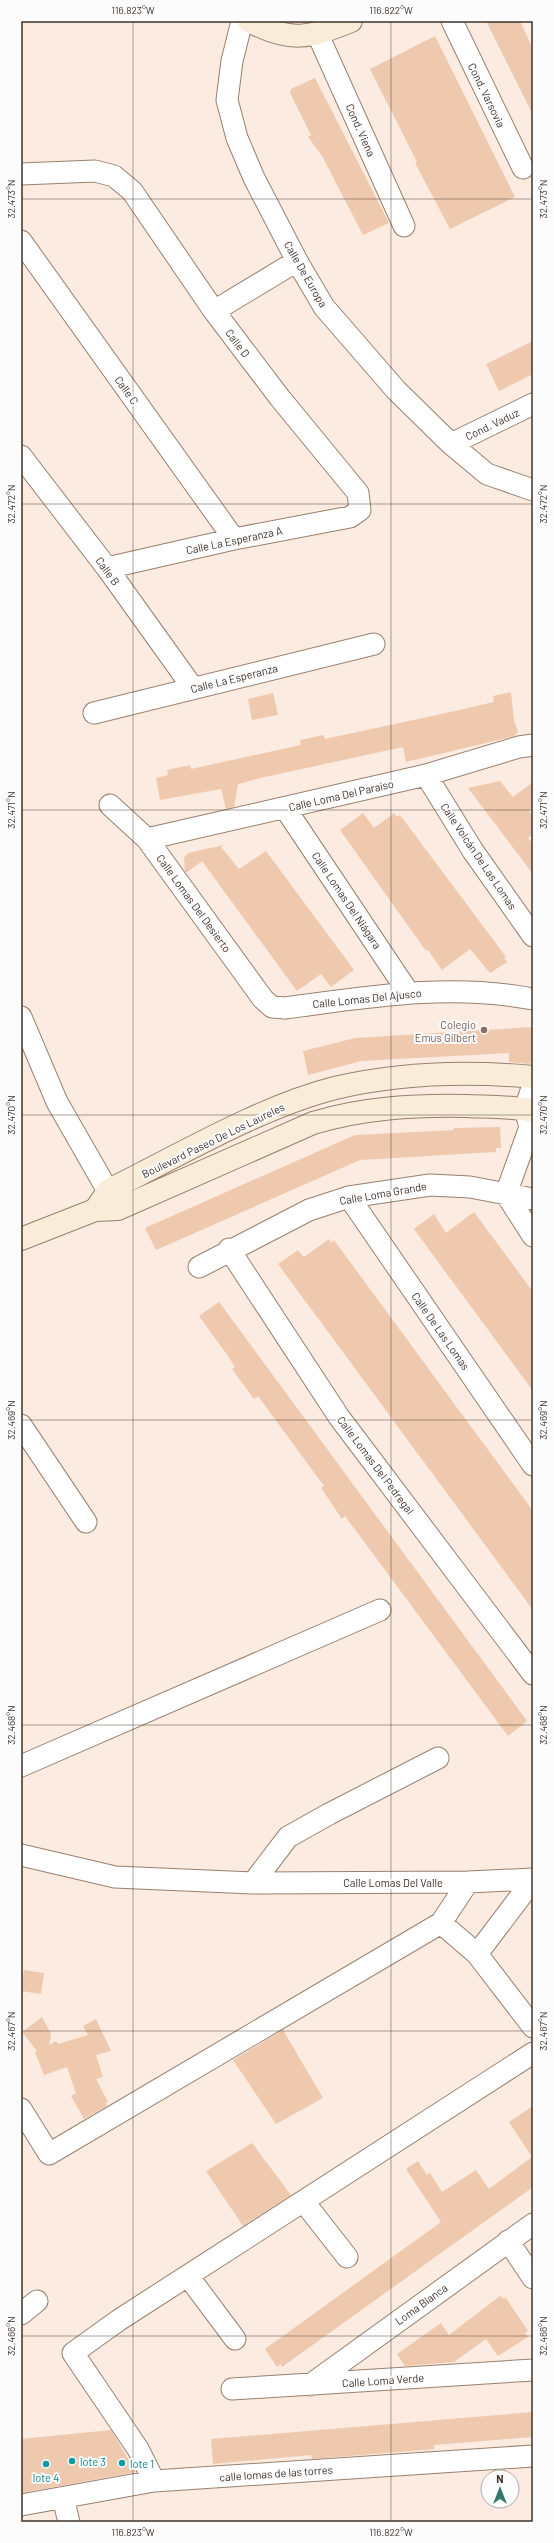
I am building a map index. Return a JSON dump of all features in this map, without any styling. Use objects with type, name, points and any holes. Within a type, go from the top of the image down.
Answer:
[{"type":"street","name":"Calle De Europa","points":[[242,21],[232,61],[227,100],[237,138],[254,178],[297,261],[324,307],[396,390],[452,444],[487,474],[533,490]]},
{"type":"street","points":[[249,21],[266,30],[292,36],[318,34],[351,21]]},
{"type":"street","name":"Cond. Varsovia","points":[[452,21],[523,168]]},
{"type":"street","name":"Cond. Viena","points":[[318,34],[404,226]]},
{"type":"street","name":"Calle D","points":[[21,174],[95,171],[114,176],[132,192],[214,311],[280,398],[358,493],[360,510]]},
{"type":"street","name":"Calle C","points":[[21,241],[234,539]]},
{"type":"street","points":[[214,311],[297,261]]},
{"type":"street","name":"Cond. Vaduz","points":[[452,444],[533,404]]},
{"type":"street","name":"Calle B","points":[[21,456],[106,568],[193,688]]},
{"type":"street","name":"Calle La Esperanza A","points":[[106,568],[234,539],[350,517],[360,510]]},
{"type":"street","name":"Calle La Esperanza","points":[[94,714],[193,688],[374,644]]},
{"type":"street","name":"Calle Loma Del Paraíso","points":[[147,839],[426,775],[519,747],[533,745]]},
{"type":"street","name":"Calle Volcán De Las Lomas","points":[[426,775],[474,850],[533,936]]},
{"type":"street","name":"Calle Lomas Del Desierto","points":[[110,805],[147,839],[263,999],[272,1007]]},
{"type":"street","name":"Calle Lomas Del Niágara","points":[[285,808],[408,992]]},
{"type":"street","name":"Calle Lomas Del Ajusco","points":[[272,1007],[285,1008],[408,992],[513,995],[533,999]]},
{"type":"street","points":[[21,1017],[57,1102],[114,1200],[95,1210],[21,1239]]},
{"type":"street","name":"Boulevard Paseo De Los Laureles","points":[[114,1200],[260,1115],[334,1089],[370,1081],[435,1075],[494,1074],[533,1077]]},
{"type":"street","points":[[533,1085],[530,1118],[506,1194],[533,1236]]},
{"type":"street","name":"Boulevard Paseo De Los Laureles","points":[[114,1200],[312,1123],[345,1114],[407,1107],[490,1106],[530,1118]]},
{"type":"street","name":"Calle Loma Grande","points":[[199,1267],[229,1249],[309,1210],[349,1197],[430,1185],[470,1187],[533,1199]]},
{"type":"street","name":"Calle De Las Lomas","points":[[349,1197],[533,1464]]},
{"type":"street","name":"Calle Lomas Del Pedregal","points":[[229,1249],[339,1416],[533,1674]]},
{"type":"street","points":[[21,1425],[86,1522]]},
{"type":"street","points":[[21,1766],[380,1610]]},
{"type":"street","points":[[253,1883],[288,1838],[329,1814],[438,1758]]},
{"type":"street","name":"Calle Lomas Del Valle","points":[[21,1855],[114,1877],[253,1883],[468,1882],[533,1879]]},
{"type":"street","points":[[477,1954],[533,1879]]},
{"type":"street","points":[[21,2109],[49,2154],[441,1923],[468,1882]]},
{"type":"street","points":[[441,1923],[477,1954],[533,2027]]},
{"type":"street","points":[[154,2481],[138,2449],[73,2353],[120,2320],[533,2053]]},
{"type":"street","points":[[304,2202],[347,2257]]},
{"type":"street","name":"Loma Blanca","points":[[310,2386],[533,2224]]},
{"type":"street","points":[[508,2241],[533,2278]]},
{"type":"street","points":[[188,2276],[235,2339]]},
{"type":"street","points":[[21,2314],[37,2301]]},
{"type":"street","name":"Calle Loma Verde","points":[[232,2389],[310,2386],[533,2370]]},
{"type":"street","name":"calle lomas de las torres","points":[[21,2505],[154,2481],[533,2456]]},
{"type":"street","points":[[63,2498],[69,2522]]},
{"type":"building","points":[[486,21],[520,21],[533,49],[533,115]]},
{"type":"building","points":[[435,36],[515,197],[450,229],[415,163],[417,162],[370,69]]},
{"type":"building","points":[[315,78],[389,223],[363,235],[322,156],[308,137],[311,135],[290,93],[291,89]]},
{"type":"building","points":[[533,341],[533,374],[499,391],[486,364]]},
{"type":"building","points":[[511,692],[514,721],[518,731],[515,736],[406,762],[403,747],[265,777],[238,784],[234,807],[226,809],[221,789],[160,800],[156,778],[168,775],[167,770],[190,765],[191,769],[301,745],[300,740],[324,735],[325,739],[446,713],[494,702],[493,696]]},
{"type":"building","points":[[273,693],[278,715],[252,720],[248,699]]},
{"type":"building","points":[[500,781],[513,797],[533,782],[533,807],[529,811],[533,817],[533,835],[528,838],[533,844],[533,874],[468,788]]},
{"type":"building","points":[[363,813],[374,828],[394,813],[397,817],[400,815],[506,957],[504,958],[507,962],[490,973],[470,949],[442,970],[428,950],[426,951],[340,830]]},
{"type":"building","points":[[224,845],[221,847],[239,869],[266,851],[354,970],[331,987],[321,974],[297,991],[202,861],[186,873],[185,871],[184,858],[188,853]]},
{"type":"building","points":[[533,1027],[533,1061],[529,1064],[509,1062],[509,1053],[361,1061],[308,1075],[303,1051],[355,1038]]},
{"type":"building","points":[[500,1127],[501,1148],[496,1148],[496,1152],[360,1160],[156,1250],[145,1228],[355,1135],[454,1130],[454,1128]]},
{"type":"building","points":[[474,1212],[533,1292],[533,1391],[414,1229],[434,1214],[446,1233]]},
{"type":"building","points":[[329,1239],[331,1243],[334,1240],[533,1511],[533,1610],[278,1264],[298,1250],[304,1257]]},
{"type":"building","points":[[219,1302],[527,1721],[508,1736],[345,1516],[342,1519],[321,1488],[324,1486],[258,1396],[254,1399],[232,1369],[235,1367],[199,1316]]},
{"type":"building","points":[[24,1970],[44,1973],[41,1994],[21,1991]]},
{"type":"building","points":[[42,2017],[51,2034],[49,2045],[56,2041],[58,2044],[88,2035],[83,2026],[96,2019],[111,2051],[96,2055],[103,2077],[96,2079],[108,2102],[105,2103],[107,2106],[84,2119],[71,2096],[76,2093],[67,2067],[44,2075],[35,2052],[37,2051],[22,2032]]},
{"type":"building","points":[[283,2030],[323,2098],[276,2124],[233,2060]]},
{"type":"building","points":[[533,2106],[533,2187],[282,2367],[281,2364],[277,2367],[265,2349],[441,2222],[406,2169],[418,2161],[427,2175],[430,2173],[442,2192],[476,2170],[489,2189],[532,2157],[509,2122]]},
{"type":"building","points":[[252,2143],[291,2195],[243,2226],[206,2171]]},
{"type":"building","points":[[500,2296],[503,2299],[506,2298],[528,2331],[525,2333],[528,2337],[498,2356],[486,2339],[454,2362],[405,2366],[397,2354],[441,2323],[449,2335]]},
{"type":"building","points":[[533,2412],[533,2437],[434,2445],[435,2449],[312,2459],[311,2455],[213,2464],[211,2439]]},
{"type":"building","points":[[111,2430],[136,2472],[21,2493],[21,2439]]},
{"type":"place","name":"Colegio Emus Gilbert","points":[[484,1030]]},
{"type":"place","name":"lote 3","points":[[72,2461]]},
{"type":"place","name":"lote 1","points":[[122,2463]]},
{"type":"place","name":"lote 4","points":[[46,2464]]}]
